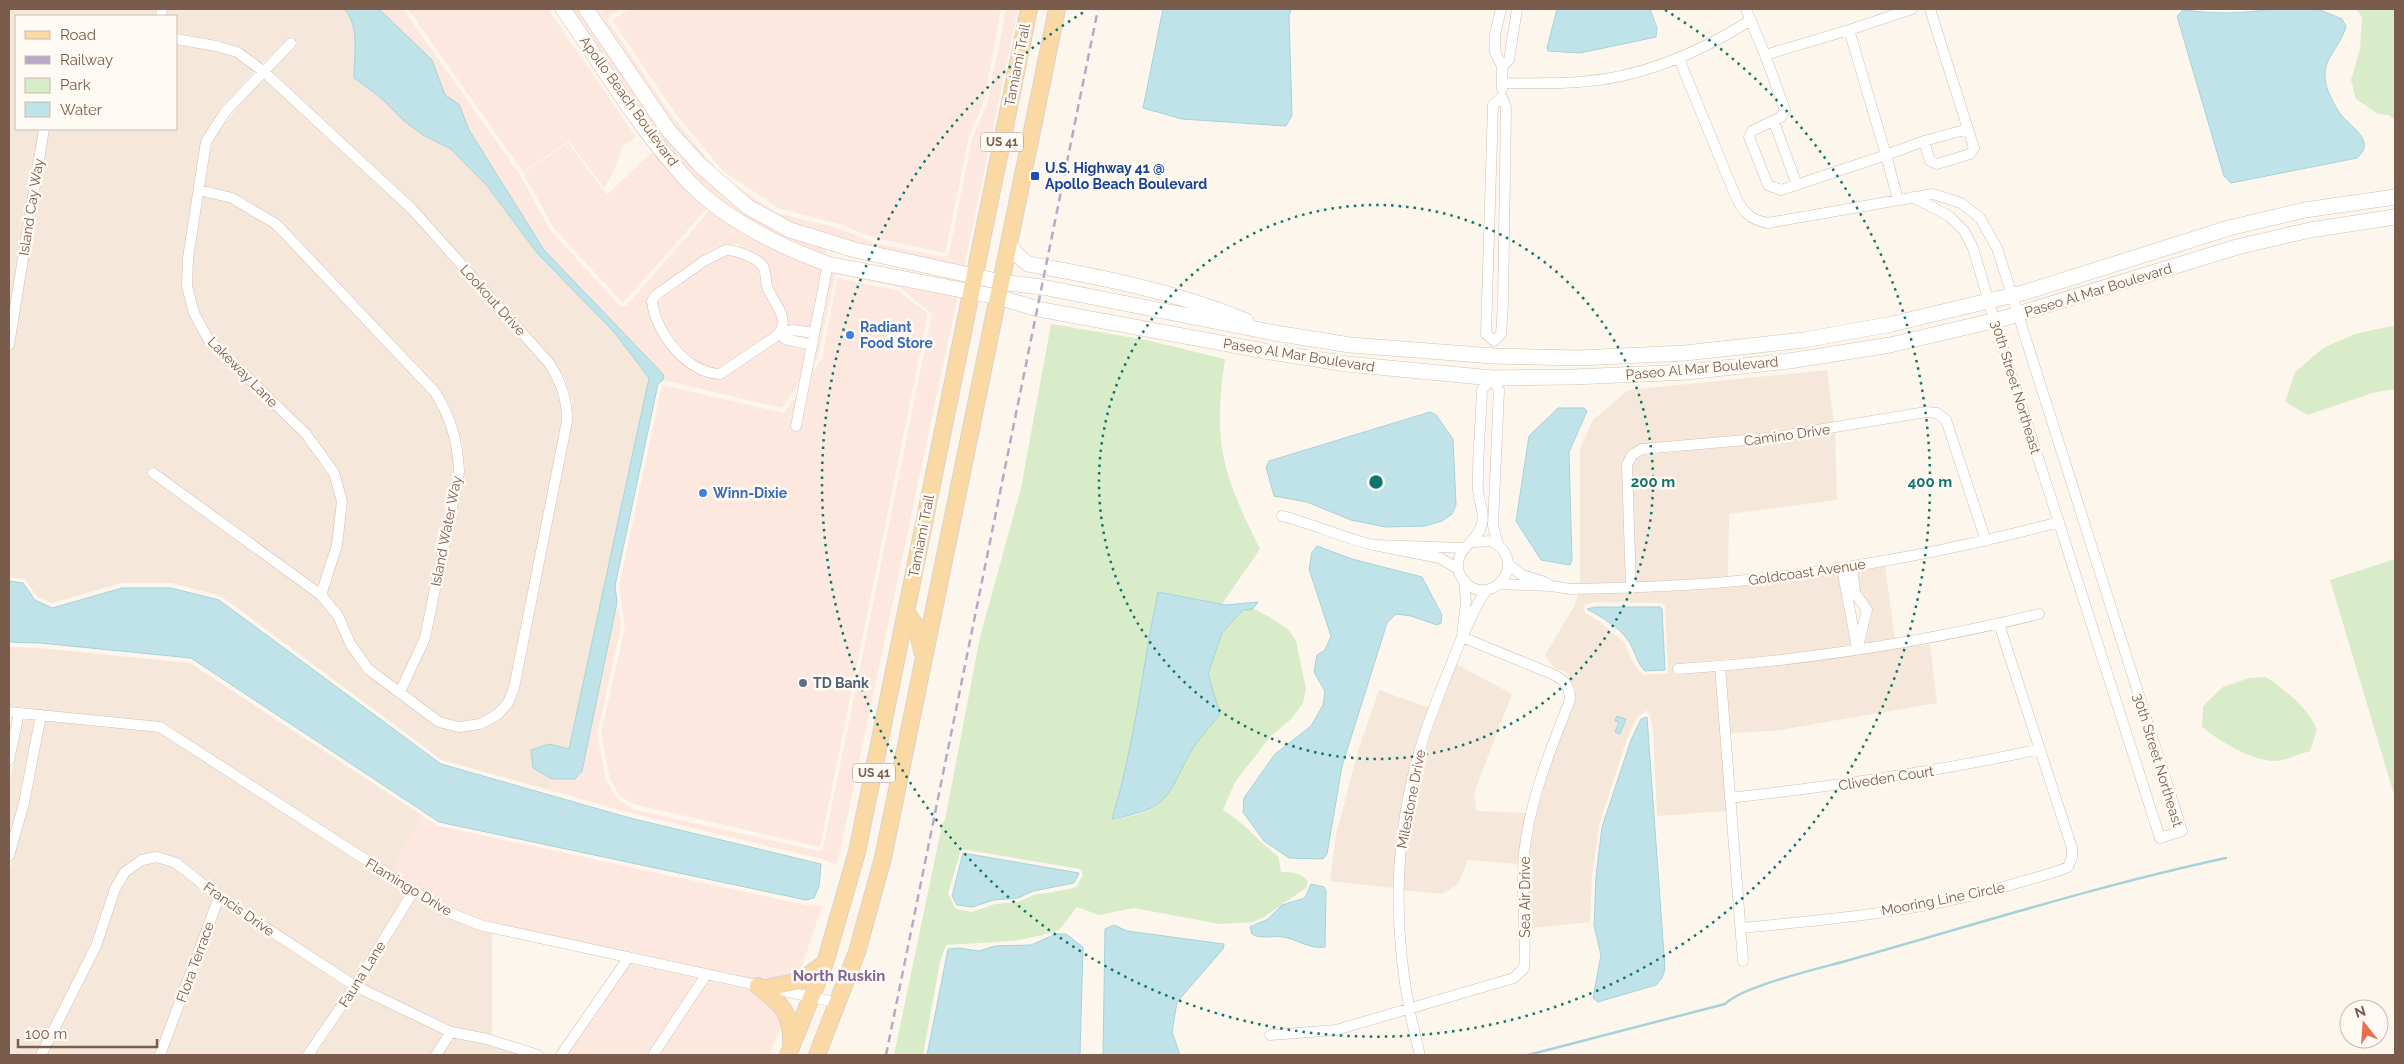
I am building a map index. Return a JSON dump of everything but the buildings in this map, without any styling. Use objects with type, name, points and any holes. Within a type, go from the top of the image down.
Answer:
[{"type":"main road","name":"Apollo Beach Boulevard","points":[[563,9],[656,143],[690,182],[755,232],[828,264],[973,284]]},
{"type":"main road","name":"Apollo Beach Boulevard","points":[[586,9],[669,131],[702,168],[748,207],[790,230],[833,244],[1000,290]]},
{"type":"main road","name":"Tamiami Trail","points":[[789,1052],[825,963],[858,852],[1029,9]]},
{"type":"main road","name":"Tamiami Trail","points":[[817,1055],[839,1003],[872,905],[883,858],[1057,9]]},
{"type":"main road","name":"Paseo Al Mar Boulevard","points":[[1000,290],[1042,287],[1275,333],[1350,345],[1494,356],[1579,358],[1732,349],[1804,340],[1892,324],[2011,296],[2229,228],[2305,210],[2395,197]]},
{"type":"main road","name":"Paseo Al Mar Boulevard","points":[[1000,290],[1038,309],[1270,352],[1347,364],[1492,378],[1574,377],[1688,372],[1789,361],[1890,345],[2017,314],[2237,247],[2310,230],[2395,217]]},
{"type":"main road","points":[[828,264],[833,244]]},
{"type":"main road","points":[[1009,244],[1016,254],[1028,264],[1123,284],[1208,305],[1275,333]]},
{"type":"main road","points":[[1492,378],[1494,356]]},
{"type":"main road","points":[[906,612],[916,626],[924,661]]},
{"type":"main road","points":[[762,987],[800,981],[825,963]]},
{"type":"main road","points":[[762,987],[787,1013],[790,1023],[789,1052]]},
{"type":"street","points":[[1501,9],[1495,52],[1502,66],[1502,97],[1506,108],[1503,303],[1501,334],[1494,341],[1486,334],[1489,199],[1493,105],[1502,97]]},
{"type":"street","points":[[1502,66],[1509,60],[1517,9]]},
{"type":"street","points":[[1746,9],[1784,110],[1781,118],[1752,130],[1749,137],[1768,184],[1781,190],[1886,154],[1968,129]]},
{"type":"street","points":[[1765,56],[1912,9]]},
{"type":"street","points":[[1924,142],[1930,160],[1933,163],[1941,163],[1974,151],[1930,9]]},
{"type":"street","points":[[1502,83],[1580,82],[1636,72],[1679,59],[1714,42],[1751,20]]},
{"type":"street","points":[[1848,30],[1898,200]]},
{"type":"street","name":"Lookout Drive","points":[[178,39],[237,52],[262,71],[412,210],[549,363],[561,382],[567,402],[567,421],[514,688],[508,703],[497,715],[480,724],[459,727],[439,722],[400,692]]},
{"type":"street","name":"Lakeway Lane","points":[[291,43],[262,71],[213,128],[206,142],[188,258],[187,286],[194,313],[208,339],[306,434],[334,473],[342,501],[338,536],[321,595]]},
{"type":"street","name":"30th Street Northeast","points":[[1679,59],[1734,195],[1747,216],[1768,223],[1913,197],[1933,194],[1961,203],[1980,218],[1993,238],[2182,831],[2160,838],[1994,320],[1973,248],[1964,231],[1949,216],[1913,197]]},
{"type":"street","points":[[1774,122],[1797,185]]},
{"type":"street","name":"Island Cay Way","points":[[9,345],[44,130]]},
{"type":"street","name":"Island Water Way","points":[[199,190],[232,198],[276,224],[434,391],[444,405],[458,448],[459,472],[425,638],[400,692]]},
{"type":"street","points":[[780,333],[783,320],[780,310],[768,289],[765,271],[761,263],[737,250],[726,250],[712,255],[656,296],[652,301],[656,321],[672,344],[696,367],[710,374],[720,374],[780,333],[792,330],[814,332]]},
{"type":"street","points":[[796,426],[828,264]]},
{"type":"street","points":[[780,333],[786,339],[812,345]]},
{"type":"street","points":[[1282,516],[1316,525],[1349,539],[1440,558],[1458,569],[1464,580],[1474,588],[1487,590],[1499,584],[1506,574],[1508,564],[1506,554],[1498,544],[1493,525],[1499,390],[1492,378],[1482,390],[1478,492],[1483,510],[1482,525],[1460,556],[1458,569]]},
{"type":"street","name":"Camino Drive","points":[[1631,588],[1627,465],[1632,455],[1642,449],[1768,438],[1926,412],[1937,413],[1946,420],[1986,541]]},
{"type":"street","points":[[153,473],[321,595],[338,616],[351,645],[368,669],[400,692]]},
{"type":"street","name":"Goldcoast Avenue","points":[[1499,584],[1551,586],[1570,589],[1631,588],[1726,582],[1847,567],[1986,541],[2059,522]]},
{"type":"street","points":[[1374,545],[1469,545],[1486,540],[1498,544]]},
{"type":"street","name":"Goldcoast Avenue","points":[[1508,564],[1522,575],[1551,586]]},
{"type":"street","points":[[1847,567],[1857,650]]},
{"type":"street","points":[[1847,567],[1855,593],[1866,610],[1857,650]]},
{"type":"street","name":"Milestone Drive","points":[[1462,637],[1466,601],[1464,580]]},
{"type":"street","name":"Milestone Drive","points":[[1420,1055],[1408,1010],[1400,955],[1397,892],[1402,834],[1412,782],[1425,733],[1476,604],[1487,590]]},
{"type":"street","points":[[1678,669],[1857,650],[1930,638],[2039,614]]},
{"type":"street","name":"Mooring Line Circle","points":[[1742,928],[1926,905],[1988,892],[2068,867],[2072,857],[2072,848],[1999,624]]},
{"type":"street","name":"Sea Air Drive","points":[[1270,1035],[1336,1030],[1514,978],[1524,968],[1522,897],[1524,853],[1531,814],[1546,762],[1570,700],[1570,689],[1564,679],[1462,637]]},
{"type":"street","points":[[1720,666],[1742,928],[1743,961]]},
{"type":"street","points":[[9,760],[14,713]]},
{"type":"street","name":"Flamingo Drive","points":[[14,713],[160,727],[413,892],[445,911],[480,925],[839,1003]]},
{"type":"street","points":[[9,856],[24,803],[41,715]]},
{"type":"street","name":"Cliveden Court","points":[[1730,798],[1841,786],[1905,776],[2040,749]]},
{"type":"street","name":"Francis Drive","points":[[41,1055],[96,946],[115,889],[125,872],[142,860],[157,857],[176,863],[219,897],[355,986],[451,1032],[487,1039],[538,1055]]},
{"type":"street","name":"Fauna Lane","points":[[308,1055],[355,986],[413,892]]},
{"type":"street","name":"Flora Terrace","points":[[160,1055],[219,897]]},
{"type":"street","points":[[561,1055],[628,958]]},
{"type":"street","points":[[653,1055],[706,975]]},
{"type":"street","points":[[436,1055],[451,1032]]},
{"type":"shaded area","points":[[9,9],[157,9],[156,15],[15,15],[15,130],[178,130],[178,44],[215,51],[235,57],[255,71],[221,108],[202,140],[182,287],[190,315],[205,343],[303,437],[330,475],[337,501],[332,543],[318,587],[151,466],[146,475],[318,599],[334,619],[347,648],[365,673],[436,726],[460,732],[482,729],[501,719],[518,694],[572,423],[572,401],[565,379],[552,359],[415,206],[270,71],[298,44],[291,36],[261,64],[238,47],[217,40],[178,33],[178,15],[166,15],[167,9],[344,9],[351,16],[355,44],[354,78],[379,96],[404,121],[423,135],[451,149],[488,187],[537,253],[614,332],[649,378],[569,749],[549,744],[533,768],[552,779],[549,790],[442,760],[221,596],[171,583],[122,583],[52,603],[37,597],[25,579],[9,577]]},
{"type":"shaded area","points":[[379,9],[403,9],[520,175],[550,230],[621,307],[626,306],[711,209],[822,268],[811,327],[787,325],[785,309],[772,287],[769,268],[765,261],[737,244],[724,245],[713,249],[650,294],[647,302],[652,323],[668,347],[693,371],[708,379],[722,379],[779,340],[806,349],[799,383],[782,408],[663,380],[664,375],[544,250],[469,130],[459,104],[445,95],[432,60]]},
{"type":"shaded area","points":[[408,9],[548,9],[636,137],[622,147],[614,171],[604,188],[569,141],[523,172]]},
{"type":"shaded area","points":[[569,9],[580,9],[696,169],[827,248],[825,257],[757,227],[693,178],[660,140]]},
{"type":"shaded area","points":[[592,9],[598,9],[600,12],[606,9],[621,9],[609,16],[608,21],[672,116],[720,174],[742,190],[777,213],[838,228],[874,243],[944,257],[949,254],[972,138],[988,102],[1006,9],[1018,9],[964,268],[855,245],[791,225],[750,202],[703,161],[673,128]]},
{"type":"shaded area","points":[[629,9],[1001,9],[984,101],[969,137],[945,253],[875,238],[839,224],[778,208],[723,171],[675,113],[612,20]]},
{"type":"shaded area","points":[[263,78],[409,213],[545,366],[557,384],[562,403],[562,420],[510,686],[504,699],[494,711],[478,719],[459,721],[441,717],[406,690],[430,639],[463,474],[463,446],[448,403],[437,387],[279,220],[234,193],[205,186],[211,145],[218,131]]},
{"type":"shaded area","points":[[568,143],[607,195],[652,152],[707,208],[623,303],[553,227],[523,173]]},
{"type":"shaded area","points":[[203,196],[231,203],[273,228],[430,394],[448,428],[453,448],[454,471],[421,635],[398,684],[371,665],[355,643],[342,612],[327,594],[346,500],[338,470],[309,430],[212,336],[198,311],[192,286],[193,259]]},
{"type":"shaded area","points":[[727,255],[736,255],[758,268],[763,290],[778,320],[776,330],[772,333],[718,369],[711,369],[698,362],[676,341],[661,319],[657,303],[707,265]]},
{"type":"shaded area","points":[[832,270],[958,295],[837,865],[822,859],[630,813],[549,790],[552,779],[575,779],[582,771],[617,602],[621,627],[597,734],[606,780],[617,798],[632,809],[819,851],[823,849],[932,314],[899,287],[836,274],[818,357],[813,364]]},
{"type":"shaded area","points":[[837,278],[899,291],[928,314],[820,847],[633,804],[620,796],[610,779],[601,734],[625,627],[619,587],[662,385],[784,413],[822,359]]},
{"type":"shaded area","points":[[1827,370],[1834,423],[1768,433],[1641,444],[1629,450],[1622,464],[1626,582],[1580,584],[1580,449],[1593,420],[1628,390]]},
{"type":"shaded area","points":[[1835,433],[1837,500],[1729,514],[1728,577],[1636,582],[1632,466],[1635,459],[1643,455],[1769,443]]},
{"type":"shaded area","points":[[1885,566],[1895,639],[1865,644],[1871,607],[1860,591],[1857,571]]},
{"type":"shaded area","points":[[1838,574],[1851,646],[1808,652],[1673,664],[1674,675],[1716,672],[1727,811],[1657,816],[1653,730],[1650,716],[1646,710],[1638,716],[1627,739],[1599,825],[1592,876],[1590,922],[1532,928],[1528,881],[1529,854],[1536,816],[1550,764],[1575,700],[1575,689],[1566,672],[1554,668],[1545,655],[1575,605],[1578,594],[1727,588]],"holes":[[[1594,602],[1662,603],[1665,606],[1668,673],[1643,675],[1635,666],[1624,642],[1600,622],[1584,612],[1584,605]]]},
{"type":"shaded area","points":[[1930,644],[1937,703],[1773,731],[1730,733],[1725,671],[1860,657],[1861,655]]},
{"type":"shaded area","points":[[9,647],[40,648],[190,663],[423,816],[391,871],[162,723],[9,707]]},
{"type":"shaded area","points":[[1456,664],[1512,694],[1474,793],[1476,811],[1526,813],[1519,864],[1468,860],[1458,884],[1442,894],[1402,890],[1406,835],[1417,783],[1430,736]]},
{"type":"shaded area","points":[[1379,690],[1429,708],[1407,780],[1397,833],[1393,888],[1330,881],[1336,835],[1357,754]]},
{"type":"shaded area","points":[[23,719],[35,720],[19,801],[9,839],[9,784]]},
{"type":"shaded area","points":[[45,721],[159,732],[406,893],[354,979],[158,852],[141,854],[122,868],[111,886],[91,943],[41,1046],[35,1055],[9,1055],[9,872],[29,805]]},
{"type":"shaded area","points":[[423,816],[439,826],[806,905],[822,906],[799,975],[766,982],[628,951],[586,944],[481,920],[446,906],[391,871]]},
{"type":"shaded area","points":[[157,863],[174,868],[213,899],[155,1055],[47,1055],[100,948],[119,891],[129,876],[144,865]]},
{"type":"shaded area","points":[[415,899],[444,916],[492,933],[492,1035],[452,1027],[363,984]]},
{"type":"shaded area","points":[[221,905],[348,988],[302,1055],[165,1055]]},
{"type":"shaded area","points":[[631,964],[697,978],[647,1055],[567,1055]]},
{"type":"shaded area","points":[[708,981],[756,991],[784,1020],[769,1055],[659,1055]]},
{"type":"shaded area","points":[[357,993],[443,1034],[430,1055],[315,1055]]},
{"type":"shaded area","points":[[453,1038],[486,1044],[521,1055],[442,1055]]},
{"type":"green space","points":[[2356,9],[2395,9],[2395,120],[2389,115],[2378,114],[2356,99],[2351,80],[2360,49],[2362,17]]},
{"type":"green space","points":[[1051,324],[1146,340],[1225,359],[1220,410],[1223,454],[1230,482],[1260,549],[1222,604],[1158,592],[1127,763],[1112,819],[1144,812],[1164,799],[1171,789],[1194,746],[1220,714],[1208,674],[1222,633],[1243,610],[1250,608],[1259,611],[1288,629],[1296,641],[1306,689],[1303,703],[1291,719],[1271,736],[1235,782],[1223,810],[1278,856],[1281,872],[1296,873],[1308,881],[1306,888],[1264,917],[1253,922],[1220,924],[1134,908],[1099,915],[1077,907],[1059,930],[1043,935],[1013,941],[946,945],[940,962],[923,1055],[894,1055],[942,825],[945,820],[980,637],[1021,488]],"holes":[[[961,849],[1080,869],[1083,874],[1077,886],[1070,889],[1034,895],[1018,902],[995,904],[972,912],[956,909],[948,894]]]},
{"type":"green space","points":[[2392,326],[2395,327],[2395,389],[2372,393],[2308,415],[2285,402],[2295,372],[2323,348],[2355,334]]},
{"type":"green space","points":[[2395,559],[2395,798],[2330,580]]},
{"type":"green space","points":[[2266,677],[2296,700],[2313,721],[2317,730],[2310,751],[2291,758],[2272,761],[2253,757],[2235,749],[2202,727],[2203,706],[2223,687],[2249,678]]},
{"type":"water","points":[[344,9],[379,9],[432,60],[445,95],[459,104],[469,130],[544,250],[664,375],[663,380],[658,384],[615,586],[617,602],[582,771],[575,779],[552,779],[533,768],[531,750],[549,744],[569,749],[649,378],[614,332],[537,253],[488,187],[451,149],[423,135],[404,121],[379,96],[354,78],[354,32],[349,15]]},
{"type":"water","points":[[1163,9],[1291,9],[1289,16],[1292,115],[1286,126],[1182,119],[1143,108]]},
{"type":"water","points":[[1557,9],[1650,9],[1657,28],[1656,37],[1580,53],[1548,51],[1547,48]]},
{"type":"water","points":[[2272,9],[2318,9],[2342,19],[2346,26],[2327,64],[2325,80],[2328,91],[2338,110],[2363,139],[2363,151],[2357,158],[2231,183],[2224,176],[2177,16],[2183,10],[2228,13]]},
{"type":"water","points":[[1558,408],[1584,408],[1587,411],[1569,452],[1572,560],[1570,565],[1541,560],[1516,521],[1529,436]]},
{"type":"water","points":[[1430,412],[1436,415],[1453,439],[1456,505],[1452,514],[1442,521],[1425,526],[1385,527],[1351,520],[1307,502],[1274,496],[1266,467],[1269,461]]},
{"type":"water","points":[[1317,546],[1352,559],[1422,577],[1442,615],[1441,623],[1437,625],[1411,616],[1396,614],[1387,623],[1342,766],[1327,854],[1323,859],[1289,858],[1264,841],[1243,812],[1244,798],[1275,754],[1311,726],[1323,705],[1325,691],[1314,672],[1317,655],[1325,650],[1331,636],[1309,569],[1312,552]]},
{"type":"water","points":[[9,581],[23,583],[35,600],[52,608],[122,588],[171,588],[219,600],[441,764],[630,818],[821,864],[819,886],[814,898],[806,900],[439,822],[191,658],[40,643],[9,642]]},
{"type":"water","points":[[1158,592],[1226,605],[1258,602],[1253,609],[1243,610],[1222,633],[1208,674],[1220,714],[1191,751],[1170,790],[1156,805],[1131,815],[1112,819],[1127,763]]},
{"type":"water","points":[[1595,607],[1660,607],[1662,609],[1665,670],[1645,671],[1624,635],[1609,622],[1587,609]]},
{"type":"water","points":[[1617,716],[1626,719],[1620,734],[1615,732],[1619,722],[1615,721]]},
{"type":"water","points":[[1647,717],[1665,969],[1662,978],[1656,985],[1598,1002],[1593,998],[1601,955],[1594,925],[1596,877],[1602,827],[1631,740],[1641,719]]},
{"type":"water","points":[[963,853],[1079,873],[1074,883],[1033,891],[1018,898],[994,900],[972,907],[957,905],[952,896]]},
{"type":"water","points":[[1311,884],[1324,887],[1326,891],[1325,947],[1309,946],[1283,937],[1259,937],[1252,934],[1250,927],[1268,919],[1282,905],[1305,898]]},
{"type":"water","points":[[1114,925],[1127,931],[1224,944],[1223,949],[1177,1002],[1172,1032],[1180,1055],[1103,1055],[1105,929]]},
{"type":"water","points":[[1056,934],[1066,934],[1083,947],[1080,1055],[927,1055],[948,949],[959,948],[979,951],[995,946],[1031,945]]},
{"type":"waterway","points":[[1528,1055],[1725,1004],[1749,990],[1785,978],[2039,906],[2132,880],[2226,858]]},
{"type":"railway","points":[[886,1055],[1098,9]]},
{"type":"place","name":"U.S. Highway 41 @ Apollo Beach Boulevard","points":[[1035,176]]},
{"type":"place","name":"Radiant Food Store","points":[[850,335]]},
{"type":"place","name":"Winn-Dixie","points":[[703,493]]},
{"type":"place","name":"TD Bank","points":[[803,683]]},
{"type":"district","name":"North Ruskin","points":[[839,976]]}]
